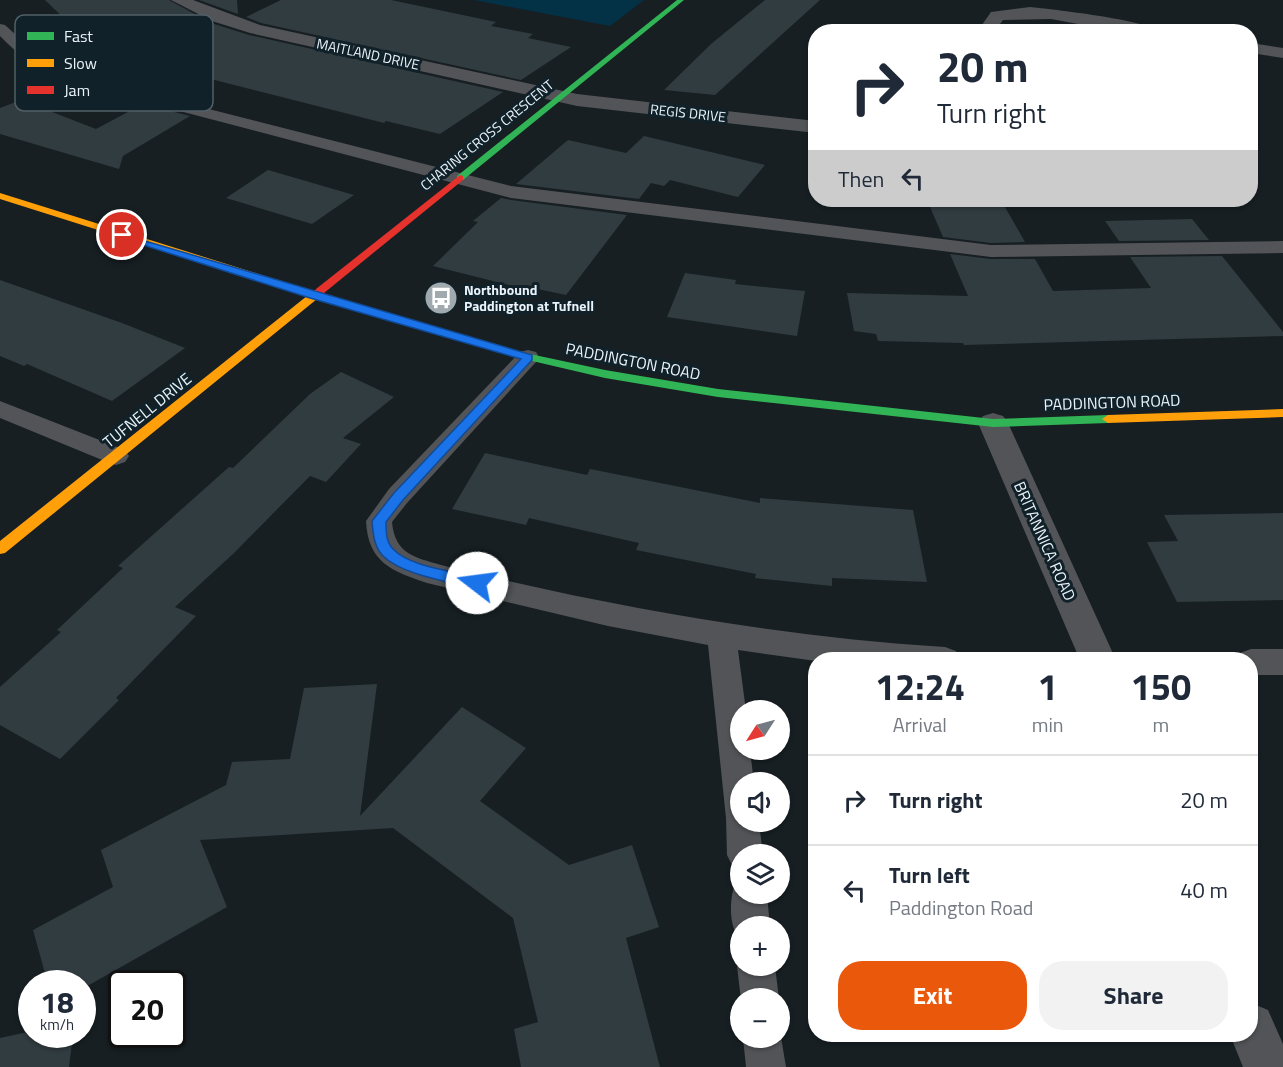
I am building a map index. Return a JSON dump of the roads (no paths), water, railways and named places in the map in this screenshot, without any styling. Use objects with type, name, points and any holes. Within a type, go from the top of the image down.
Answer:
[{"type":"street","name":"MAITLAND DRIVE","points":[[179,0],[218,17],[256,29],[561,97]]},
{"type":"street","name":"CHARING CROSS CRESCENT","points":[[314,296],[681,0]]},
{"type":"street","points":[[991,24],[997,16],[1015,12],[1102,24]]},
{"type":"street","points":[[1258,49],[1283,53]]},
{"type":"street","name":"REGIS DRIVE","points":[[561,97],[808,126]]},
{"type":"street","name":"PADDINGTON ROAD","points":[[0,196],[314,296],[528,357],[605,374],[718,393],[993,423],[1283,413]]},
{"type":"street","name":"TUFNELL DRIVE","points":[[0,549],[314,296]]},
{"type":"street","name":"BRITANNICA ROAD","points":[[993,423],[1094,652]]},
{"type":"street","points":[[1257,1042],[1268,1067]]},
{"type":"lane","points":[[0,28],[15,43]]},
{"type":"lane","points":[[196,111],[511,192],[991,251],[1283,247]]},
{"type":"lane","points":[[528,357],[398,496],[379,521],[380,539],[388,552],[406,564],[488,586],[722,636],[845,652]]},
{"type":"lane","points":[[0,409],[116,456]]},
{"type":"lane","points":[[722,636],[737,772]]},
{"type":"lane","points":[[1258,662],[1283,662]]},
{"type":"lane","points":[[764,1048],[766,1067]]},
{"type":"place","name":"Northbound Paddington at Tufnell","points":[[441,298]]}]
